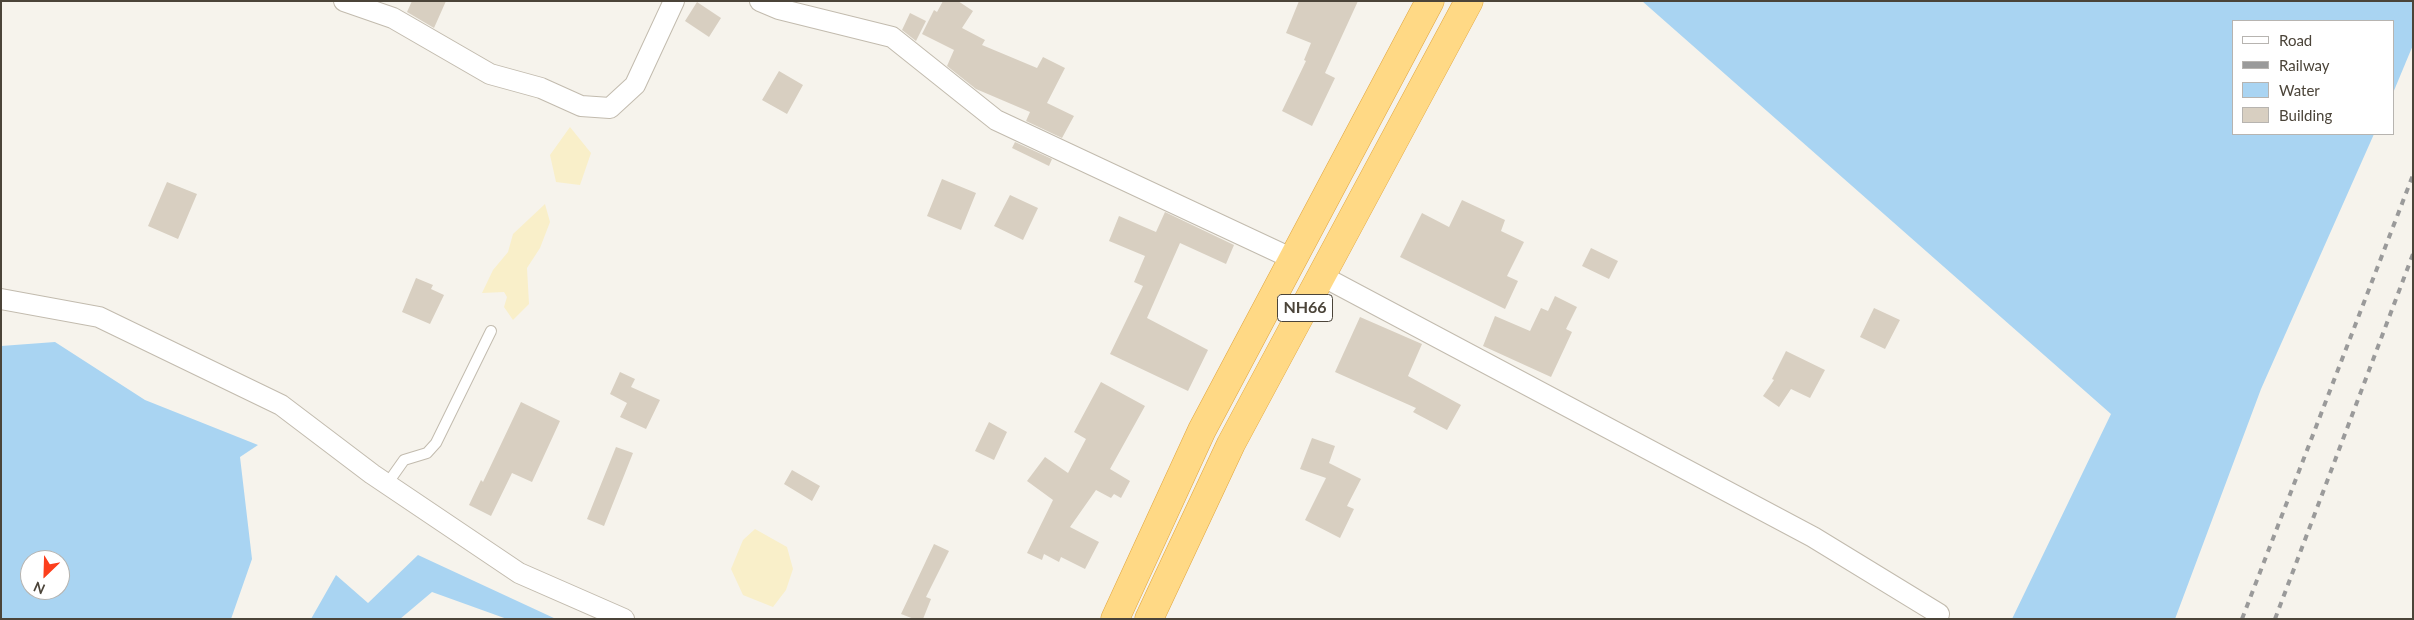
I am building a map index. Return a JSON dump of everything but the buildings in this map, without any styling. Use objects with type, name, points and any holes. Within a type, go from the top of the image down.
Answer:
[{"type":"highway","name":"NH66","points":[[1115,619],[1202,430],[1430,1]]},
{"type":"highway","name":"NH66","points":[[1149,619],[1231,444],[1470,1]]},
{"type":"street","points":[[344,1],[393,18],[490,74],[541,88],[581,106],[610,108],[635,85],[674,1]]},
{"type":"street","points":[[760,1],[779,10],[892,37],[996,120],[1292,260]]},
{"type":"street","points":[[1322,276],[1813,537],[1939,614]]},
{"type":"street","points":[[1,299],[99,317],[281,405],[386,484],[519,573],[624,619]]},
{"type":"lane","points":[[386,484],[404,460],[427,453],[436,443],[491,332]]},
{"type":"sand","points":[[570,127],[591,153],[580,185],[556,182],[550,155]]},
{"type":"sand","points":[[545,204],[550,222],[540,248],[527,268],[529,304],[513,320],[504,307],[507,297],[504,292],[482,293],[493,270],[508,252],[513,234]]},
{"type":"sand","points":[[755,529],[787,547],[793,569],[786,590],[773,607],[743,595],[731,569],[743,540]]},
{"type":"water","points":[[1642,1],[2413,1],[2413,45],[2394,91],[2394,20],[2232,20],[2232,135],[2374,135],[2261,389],[2175,619],[2012,619],[2111,414]]},
{"type":"water","points":[[55,342],[145,400],[258,445],[240,457],[252,559],[231,619],[1,619],[1,346]]},
{"type":"water","points":[[418,555],[556,619],[507,619],[432,592],[400,619],[311,619],[336,575],[368,603]]},
{"type":"railway","points":[[2242,619],[2413,175]]},
{"type":"railway","points":[[2275,619],[2413,254]]}]
